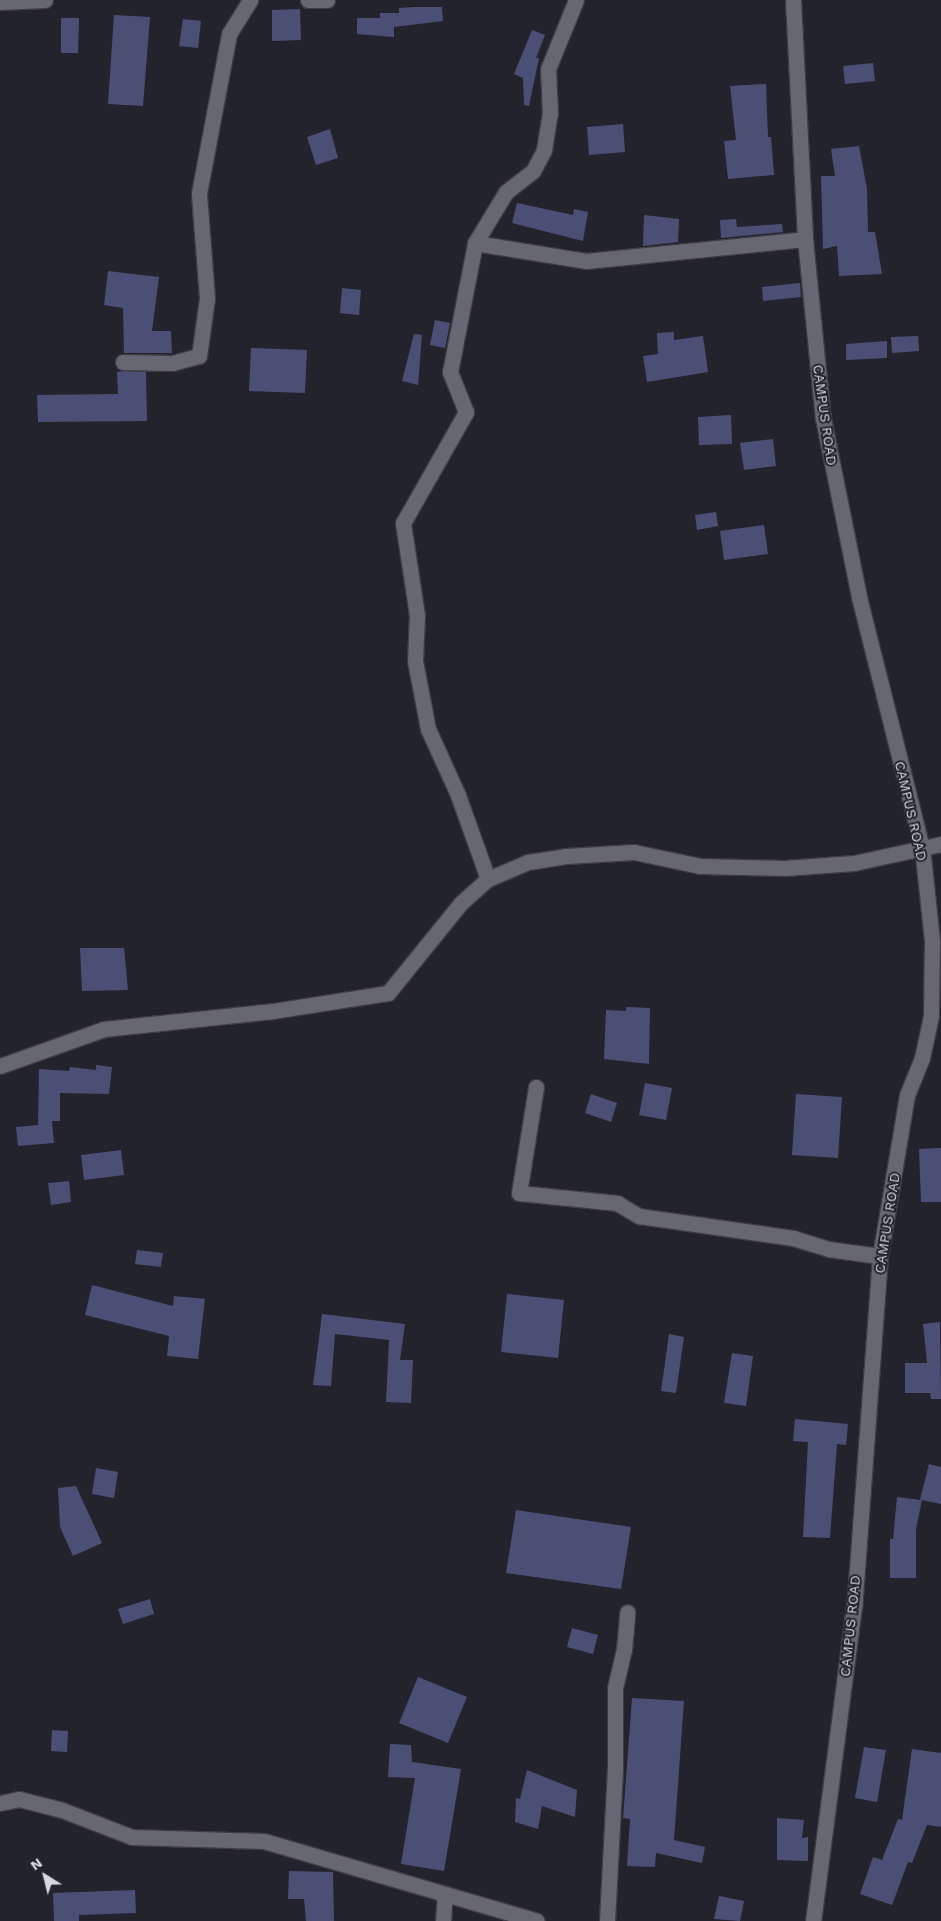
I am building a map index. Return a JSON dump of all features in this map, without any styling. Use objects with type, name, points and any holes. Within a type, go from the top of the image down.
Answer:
[{"type":"street","points":[[0,2],[45,0]]},
{"type":"street","points":[[123,362],[172,363],[199,356],[207,298],[199,193],[230,34],[250,0]]},
{"type":"street","points":[[308,0],[327,0]]},
{"type":"street","points":[[488,879],[458,795],[428,729],[415,661],[417,615],[403,523],[466,412],[450,372],[475,243],[506,192],[533,171],[544,150],[550,114],[548,69],[576,0]]},
{"type":"street","name":"CAMPUS ROAD","points":[[792,0],[805,240],[823,418],[837,497],[922,847],[932,941],[932,1016],[922,1058],[907,1095],[880,1256],[854,1606],[813,1921]]},
{"type":"street","points":[[475,243],[586,261],[805,240]]},
{"type":"street","points":[[0,1066],[104,1029],[273,1011],[388,993],[461,903],[488,879],[528,862],[566,856],[634,852],[700,866],[785,868],[854,863],[941,844]]},
{"type":"street","points":[[536,1087],[519,1193],[617,1203],[639,1216],[793,1238],[828,1249],[880,1256]]},
{"type":"street","points":[[607,1921],[615,1768],[615,1688],[624,1650],[627,1612]]},
{"type":"street","points":[[0,1803],[19,1799],[28,1801],[62,1810],[132,1837],[264,1841],[538,1921]]},
{"type":"street","points":[[443,1921],[445,1894]]},
{"type":"building","points":[[442,7],[443,21],[394,27],[394,37],[357,34],[357,18],[380,18],[380,13],[399,13],[399,8]]},
{"type":"building","points":[[300,9],[301,40],[272,41],[272,10]]},
{"type":"building","points":[[114,15],[150,17],[143,106],[108,104]]},
{"type":"building","points":[[61,18],[79,18],[78,53],[61,53]]},
{"type":"building","points":[[183,19],[201,21],[198,48],[179,46]]},
{"type":"building","points":[[532,30],[545,35],[536,58],[539,58],[529,106],[524,105],[523,78],[514,74]]},
{"type":"building","points":[[873,63],[875,81],[845,84],[843,66]]},
{"type":"building","points":[[766,84],[768,137],[771,137],[774,175],[728,179],[724,141],[736,140],[730,86]]},
{"type":"building","points":[[623,124],[625,152],[589,155],[587,127]]},
{"type":"building","points":[[330,129],[338,158],[316,165],[307,137]]},
{"type":"building","points":[[859,146],[867,189],[868,232],[875,232],[882,274],[839,276],[837,246],[823,249],[821,176],[835,176],[831,149]]},
{"type":"building","points":[[517,203],[573,215],[574,209],[588,212],[583,241],[512,223]]},
{"type":"building","points":[[644,215],[679,219],[678,242],[643,246]]},
{"type":"building","points":[[736,219],[737,227],[782,224],[783,232],[721,238],[720,220]]},
{"type":"building","points":[[108,271],[159,277],[152,331],[171,331],[172,353],[124,353],[123,308],[104,305]]},
{"type":"building","points":[[800,283],[801,297],[763,301],[762,287]]},
{"type":"building","points":[[342,288],[361,290],[359,315],[340,313]]},
{"type":"building","points":[[435,320],[450,323],[445,348],[430,345]]},
{"type":"building","points":[[674,332],[674,340],[703,336],[708,372],[647,382],[643,356],[658,354],[657,333]]},
{"type":"building","points":[[414,334],[422,335],[418,385],[402,381]]},
{"type":"building","points":[[918,336],[919,351],[892,353],[891,337]]},
{"type":"building","points":[[887,341],[887,358],[846,360],[846,344]]},
{"type":"building","points":[[251,348],[307,350],[305,393],[249,391]]},
{"type":"building","points":[[117,372],[146,372],[147,421],[38,422],[37,395],[118,394]]},
{"type":"building","points":[[731,415],[732,444],[699,445],[698,417]]},
{"type":"building","points":[[773,439],[776,466],[744,470],[740,443]]},
{"type":"building","points":[[716,512],[718,526],[697,530],[695,515]]},
{"type":"building","points":[[764,525],[768,554],[724,560],[720,531]]},
{"type":"building","points":[[80,948],[124,948],[128,990],[82,991]]},
{"type":"building","points":[[626,1007],[650,1008],[649,1064],[604,1059],[606,1010],[626,1011]]},
{"type":"building","points":[[96,1065],[112,1067],[109,1094],[60,1093],[60,1121],[52,1121],[54,1143],[18,1146],[16,1127],[38,1125],[39,1069],[69,1071],[70,1067],[96,1070]]},
{"type":"building","points":[[645,1083],[672,1088],[666,1120],[639,1115]]},
{"type":"building","points":[[591,1094],[617,1103],[611,1122],[585,1113]]},
{"type":"building","points":[[796,1094],[842,1097],[838,1158],[792,1155]]},
{"type":"building","points":[[941,1148],[941,1202],[921,1202],[919,1149]]},
{"type":"building","points":[[121,1150],[124,1175],[84,1180],[81,1155]]},
{"type":"building","points":[[69,1181],[71,1202],[51,1205],[48,1183]]},
{"type":"building","points":[[137,1250],[163,1253],[161,1267],[135,1264]]},
{"type":"building","points":[[92,1285],[173,1306],[174,1296],[205,1299],[198,1359],[167,1356],[169,1336],[85,1315]]},
{"type":"building","points":[[507,1294],[564,1300],[558,1358],[501,1352]]},
{"type":"building","points":[[322,1314],[405,1324],[400,1360],[413,1360],[411,1403],[386,1402],[389,1340],[335,1334],[331,1386],[313,1385]]},
{"type":"building","points":[[940,1322],[941,1399],[931,1399],[930,1393],[905,1393],[905,1363],[927,1363],[923,1324]]},
{"type":"building","points":[[669,1334],[684,1337],[676,1393],[661,1391]]},
{"type":"building","points":[[732,1353],[753,1356],[746,1406],[724,1403]]},
{"type":"building","points":[[795,1419],[848,1424],[846,1445],[837,1444],[830,1538],[803,1537],[808,1442],[793,1441]]},
{"type":"building","points":[[929,1464],[941,1467],[941,1504],[922,1500],[916,1529],[916,1578],[890,1578],[890,1539],[893,1539],[897,1497],[920,1500]]},
{"type":"building","points":[[96,1468],[118,1472],[114,1498],[92,1494]]},
{"type":"building","points":[[76,1486],[102,1543],[73,1556],[60,1527],[58,1488]]},
{"type":"building","points":[[516,1510],[631,1527],[621,1589],[506,1573]]},
{"type":"building","points":[[150,1599],[154,1614],[123,1624],[118,1609]]},
{"type":"building","points":[[572,1628],[598,1635],[593,1654],[567,1647]]},
{"type":"building","points":[[418,1677],[467,1697],[448,1743],[399,1723]]},
{"type":"building","points":[[632,1698],[684,1701],[674,1840],[705,1847],[702,1863],[656,1853],[655,1867],[627,1866],[630,1819],[623,1818]]},
{"type":"building","points":[[52,1730],[68,1731],[67,1752],[51,1751]]},
{"type":"building","points":[[390,1744],[411,1745],[412,1762],[461,1769],[444,1871],[401,1864],[415,1778],[388,1777]]},
{"type":"building","points":[[864,1747],[886,1750],[877,1802],[855,1798]]},
{"type":"building","points":[[912,1749],[941,1753],[941,1827],[927,1825],[912,1863],[908,1862],[892,1905],[860,1894],[873,1857],[882,1860],[898,1819],[902,1820]]},
{"type":"building","points":[[527,1770],[577,1790],[575,1817],[542,1806],[538,1829],[515,1822],[516,1798],[520,1799]]},
{"type":"building","points":[[777,1818],[804,1820],[802,1838],[808,1837],[808,1861],[777,1860]]},
{"type":"building","points":[[289,1871],[333,1872],[334,1921],[306,1921],[304,1899],[288,1899]]},
{"type":"building","points":[[135,1890],[136,1913],[79,1915],[79,1921],[54,1921],[53,1893]]},
{"type":"building","points":[[719,1896],[744,1901],[740,1921],[714,1919]]}]
